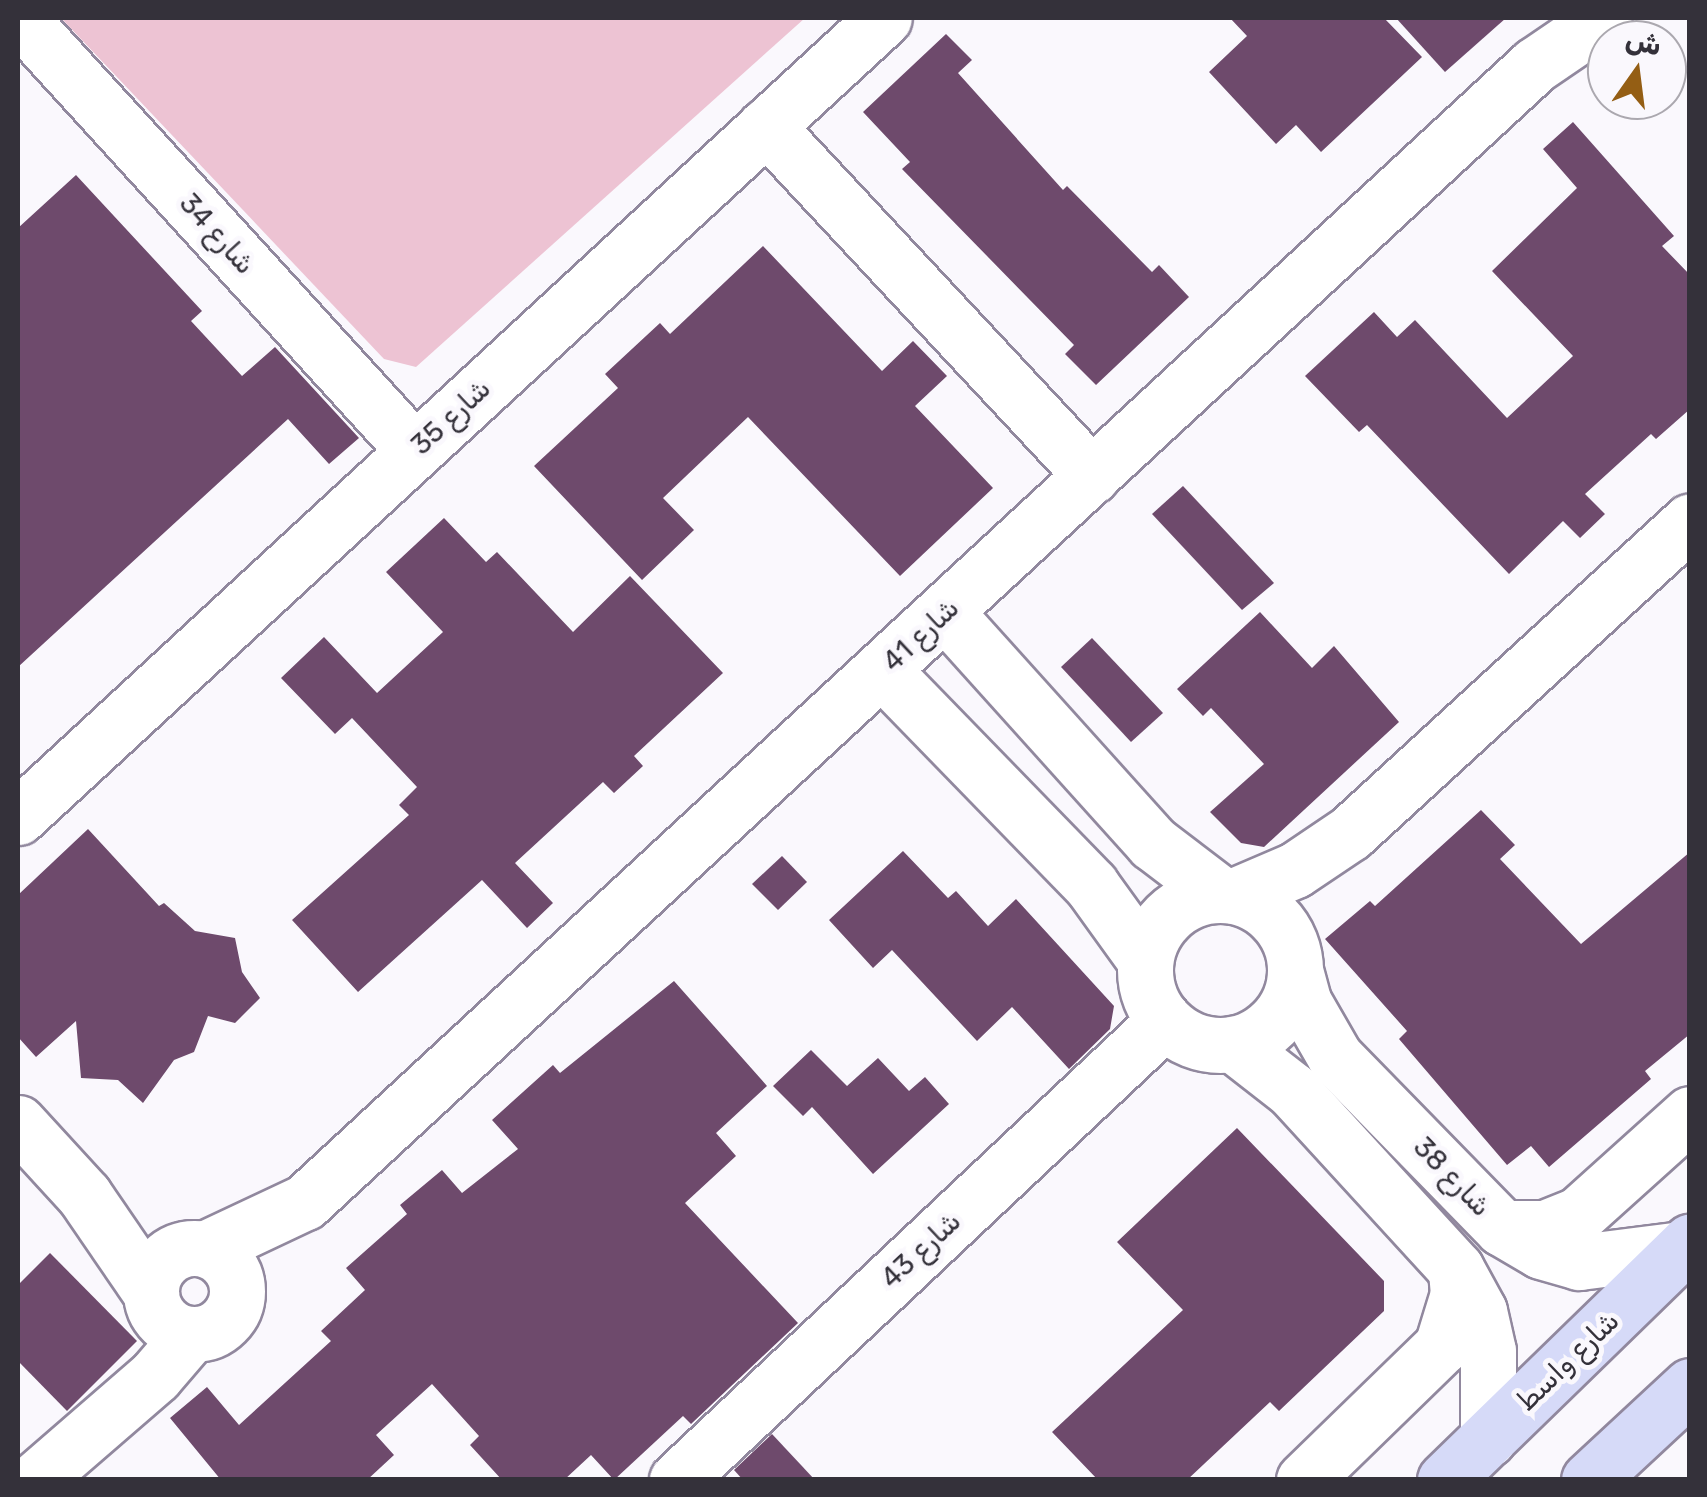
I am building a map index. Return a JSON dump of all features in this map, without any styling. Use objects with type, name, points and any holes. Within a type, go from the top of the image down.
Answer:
[{"type":"main road","name":"شارع واسط","points":[[1445,1480],[1686,1245]]},
{"type":"main road","points":[[1589,1480],[1690,1386]]},
{"type":"street","name":"شارع 35","points":[[18,817],[884,18]]},
{"type":"street","name":"شارع 41","points":[[1535,66],[1558,18]]},
{"type":"street","name":"شارع 41","points":[[304,1202],[216,1329],[176,1286],[304,1202],[1535,66],[1604,18]]},
{"type":"street","name":"شارع 34","points":[[22,26],[415,451]]},
{"type":"street","points":[[766,126],[1092,476]]},
{"type":"street","points":[[1350,833],[1314,891],[1278,1020],[1234,1044],[1208,1044],[1165,1020],[1148,992],[1145,960],[1162,921],[1198,897],[1227,895],[1295,870],[1350,833],[1690,520]]},
{"type":"street","points":[[945,612],[1153,843],[1227,895],[1262,906],[1284,928],[1296,965]]},
{"type":"street","points":[[882,670],[1091,885],[1145,960]]},
{"type":"street","name":"شارع 38","points":[[1296,965],[1304,1003],[1336,1057],[1502,1228],[1540,1251],[1580,1262],[1686,1245]]},
{"type":"street","name":"شارع 43","points":[[678,1480],[1165,1020]]},
{"type":"street","points":[[1234,1044],[1292,1090],[1456,1269],[1478,1311],[1488,1351],[1488,1439]]},
{"type":"street","points":[[1502,1228],[1545,1228],[1578,1215],[1690,1114]]},
{"type":"street","points":[[18,1123],[176,1286],[112,1410],[35,1480]]},
{"type":"street","points":[[1304,1480],[1442,1346],[1458,1294],[1456,1269]]},
{"type":"shaded area","points":[[61,18],[805,18],[416,367],[384,359]]},
{"type":"building","points":[[1230,18],[1384,18],[1422,57],[1321,152],[1296,125],[1276,144],[1209,72],[1247,36]]},
{"type":"building","points":[[1396,18],[1506,18],[1445,72]]},
{"type":"building","points":[[946,34],[972,60],[958,73],[1063,190],[1067,186],[1152,272],[1159,265],[1189,297],[1096,385],[1065,354],[1074,345],[902,169],[910,162],[863,112]]},
{"type":"building","points":[[1573,122],[1674,236],[1662,246],[1690,275],[1690,409],[1656,439],[1651,434],[1585,494],[1605,514],[1580,538],[1563,521],[1509,574],[1367,425],[1359,432],[1305,376],[1374,312],[1397,337],[1415,320],[1507,418],[1573,356],[1492,271],[1577,188],[1543,149]]},
{"type":"building","points":[[76,175],[202,311],[191,321],[242,376],[275,347],[359,438],[329,464],[288,419],[18,667],[18,228]]},
{"type":"building","points":[[763,246],[882,371],[913,341],[947,376],[915,406],[993,488],[900,576],[748,417],[663,498],[694,530],[642,580],[534,466],[618,388],[605,374],[660,323],[670,334]]},
{"type":"building","points":[[1183,486],[1274,583],[1242,610],[1152,514]]},
{"type":"building","points":[[444,518],[486,562],[497,552],[573,632],[630,576],[723,673],[634,756],[643,766],[614,793],[603,782],[515,863],[553,903],[527,928],[482,880],[358,992],[292,920],[409,815],[399,805],[417,787],[352,718],[335,734],[281,678],[324,637],[377,693],[443,632],[386,572]]},
{"type":"building","points":[[1260,612],[1312,668],[1334,646],[1399,722],[1264,847],[1241,843],[1210,812],[1264,764],[1211,708],[1203,716],[1177,689]]},
{"type":"building","points":[[1092,638],[1163,713],[1131,742],[1061,667]]},
{"type":"building","points":[[1481,810],[1515,845],[1500,859],[1581,944],[1690,852],[1690,1034],[1645,1071],[1651,1079],[1549,1167],[1531,1146],[1507,1165],[1399,1039],[1407,1031],[1325,939],[1370,901],[1375,906]]},
{"type":"building","points":[[88,829],[159,906],[164,903],[195,931],[235,938],[242,972],[260,998],[235,1023],[208,1016],[194,1052],[174,1060],[143,1103],[118,1080],[81,1078],[76,1021],[36,1057],[18,1037],[18,895]]},
{"type":"building","points":[[903,851],[948,898],[956,891],[988,926],[1016,899],[1114,1006],[1110,1029],[1069,1069],[1012,1007],[977,1041],[892,950],[873,968],[829,920]]},
{"type":"building","points":[[782,856],[807,882],[778,910],[752,884]]},
{"type":"building","points":[[674,981],[767,1086],[716,1133],[736,1156],[685,1203],[798,1323],[691,1424],[683,1416],[614,1480],[591,1455],[564,1480],[502,1480],[470,1445],[479,1436],[432,1384],[376,1435],[394,1455],[367,1480],[221,1480],[170,1418],[207,1387],[239,1425],[331,1341],[321,1331],[365,1290],[346,1268],[407,1214],[400,1205],[442,1170],[462,1193],[518,1149],[492,1120],[553,1065],[560,1073]]},
{"type":"building","points":[[811,1050],[847,1086],[878,1058],[909,1091],[925,1077],[949,1104],[873,1174],[812,1107],[803,1116],[773,1086]]},
{"type":"building","points":[[1237,1128],[1384,1281],[1384,1311],[1279,1411],[1270,1402],[1187,1480],[1098,1480],[1052,1432],[1183,1310],[1117,1242]]},
{"type":"building","points":[[50,1253],[137,1341],[67,1411],[18,1361],[18,1285]]},
{"type":"building","points":[[772,1434],[815,1480],[743,1480],[734,1470]]}]
